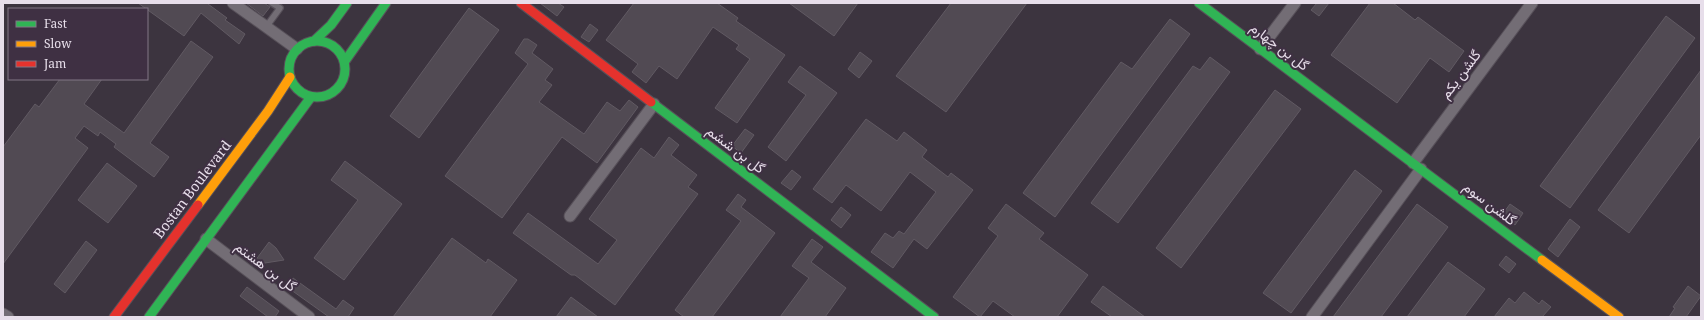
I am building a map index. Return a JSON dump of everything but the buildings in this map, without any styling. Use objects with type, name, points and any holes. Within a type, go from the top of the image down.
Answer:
[{"type":"street","points":[[233,3],[297,49]]},
{"type":"street","points":[[314,41],[331,25],[347,3]]},
{"type":"street","points":[[345,61],[386,3]]},
{"type":"street","name":"گل بن ششم","points":[[521,3],[934,317]]},
{"type":"street","name":"گل بن چهارم","points":[[1199,3],[1344,112]]},
{"type":"street","points":[[1260,49],[1295,3]]},
{"type":"street","name":"گلشن یکم","points":[[1312,317],[1532,3]]},
{"type":"street","points":[[314,41],[324,42],[333,46],[340,52],[345,61],[346,70],[345,78],[341,86],[328,96],[319,98],[311,97],[298,90],[290,77],[289,67],[291,58],[297,49],[314,41]]},
{"type":"street","name":"Bostan Boulevard","points":[[114,317],[264,117],[290,77]]},
{"type":"street","points":[[149,317],[311,97]]},
{"type":"street","points":[[570,216],[654,104]]},
{"type":"street","name":"گلشن سوم","points":[[1344,112],[1619,317]]},
{"type":"street","name":"گل بن هشتم","points":[[206,239],[309,317]]},
{"type":"street","points":[[3,314],[8,317]]},
{"type":"lane","points":[[266,27],[280,8],[272,3]]},
{"type":"traffic: fast","points":[[314,41],[331,25],[347,3]]},
{"type":"traffic: fast","points":[[345,61],[386,3]]},
{"type":"traffic: fast","points":[[1199,3],[1542,260]]},
{"type":"traffic: fast","points":[[311,41],[323,41],[333,45],[341,53],[345,63],[345,69],[345,75],[341,85],[333,93],[323,97],[311,97],[301,93],[293,85],[289,75],[289,63],[293,53],[301,45],[311,41]]},
{"type":"traffic: fast","points":[[149,317],[311,97]]},
{"type":"traffic: fast","points":[[651,102],[934,317]]},
{"type":"traffic: slow","points":[[198,205],[268,111],[290,77]]},
{"type":"traffic: slow","points":[[1542,260],[1619,317]]},
{"type":"traffic: jam","points":[[521,3],[651,102]]},
{"type":"traffic: jam","points":[[114,317],[198,205]]}]
